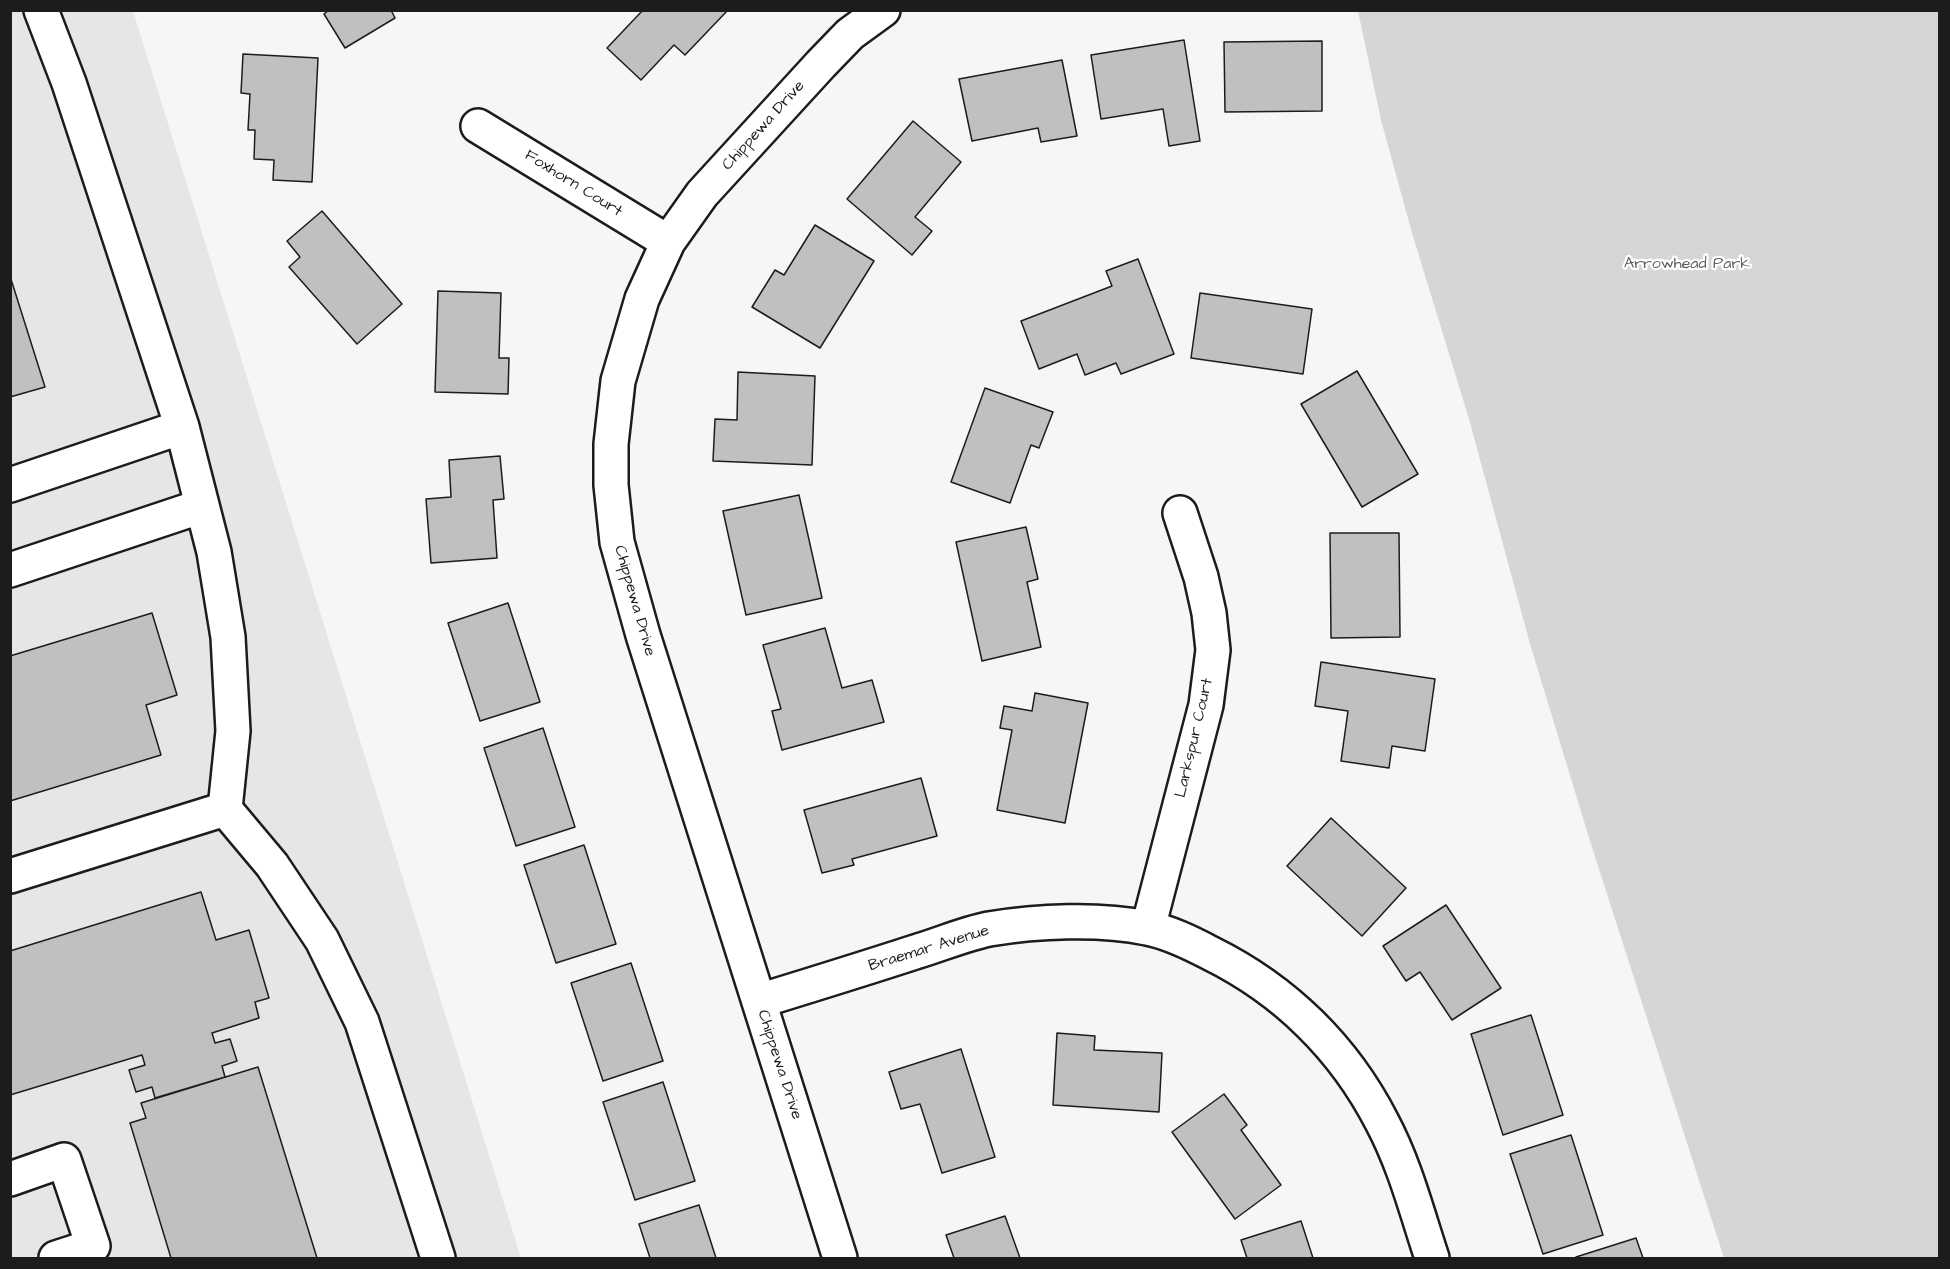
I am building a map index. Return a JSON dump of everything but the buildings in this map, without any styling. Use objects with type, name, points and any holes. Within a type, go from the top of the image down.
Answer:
[{"type":"street","points":[[41,10],[69,83],[182,427],[214,552],[228,637],[233,731],[225,809],[272,865],[322,940],[362,1022],[438,1258]]},
{"type":"street","name":"Chippewa Drive","points":[[840,1258],[643,635],[617,542],[611,485],[611,444],[618,381],[642,299],[668,242],[702,194],[820,64],[850,34],[883,10]]},
{"type":"street","name":"Foxhorn Court","points":[[478,126],[668,242]]},
{"type":"street","points":[[10,485],[182,427]]},
{"type":"street","points":[[10,570],[202,506]]},
{"type":"street","name":"Larkspur Court","points":[[1148,928],[1206,705],[1213,650],[1209,613],[1201,577],[1180,513]]},
{"type":"street","points":[[10,876],[225,809]]},
{"type":"street","name":"Braemar Avenue","points":[[759,1001],[987,930],[1043,922],[1092,922],[1148,928],[1186,940],[1262,983],[1317,1029],[1338,1053],[1363,1088],[1383,1124],[1405,1175],[1431,1258]]},
{"type":"street","points":[[10,1179],[64,1160],[93,1246],[56,1258]]},
{"type":"shaded area","points":[[10,11],[133,11],[521,1258],[11,1258]]},
{"type":"green space","name":"Arrowhead Park","points":[[1358,11],[1939,11],[1939,1258],[1724,1258],[1590,841],[1530,644],[1469,419],[1412,233],[1381,120]]}]
